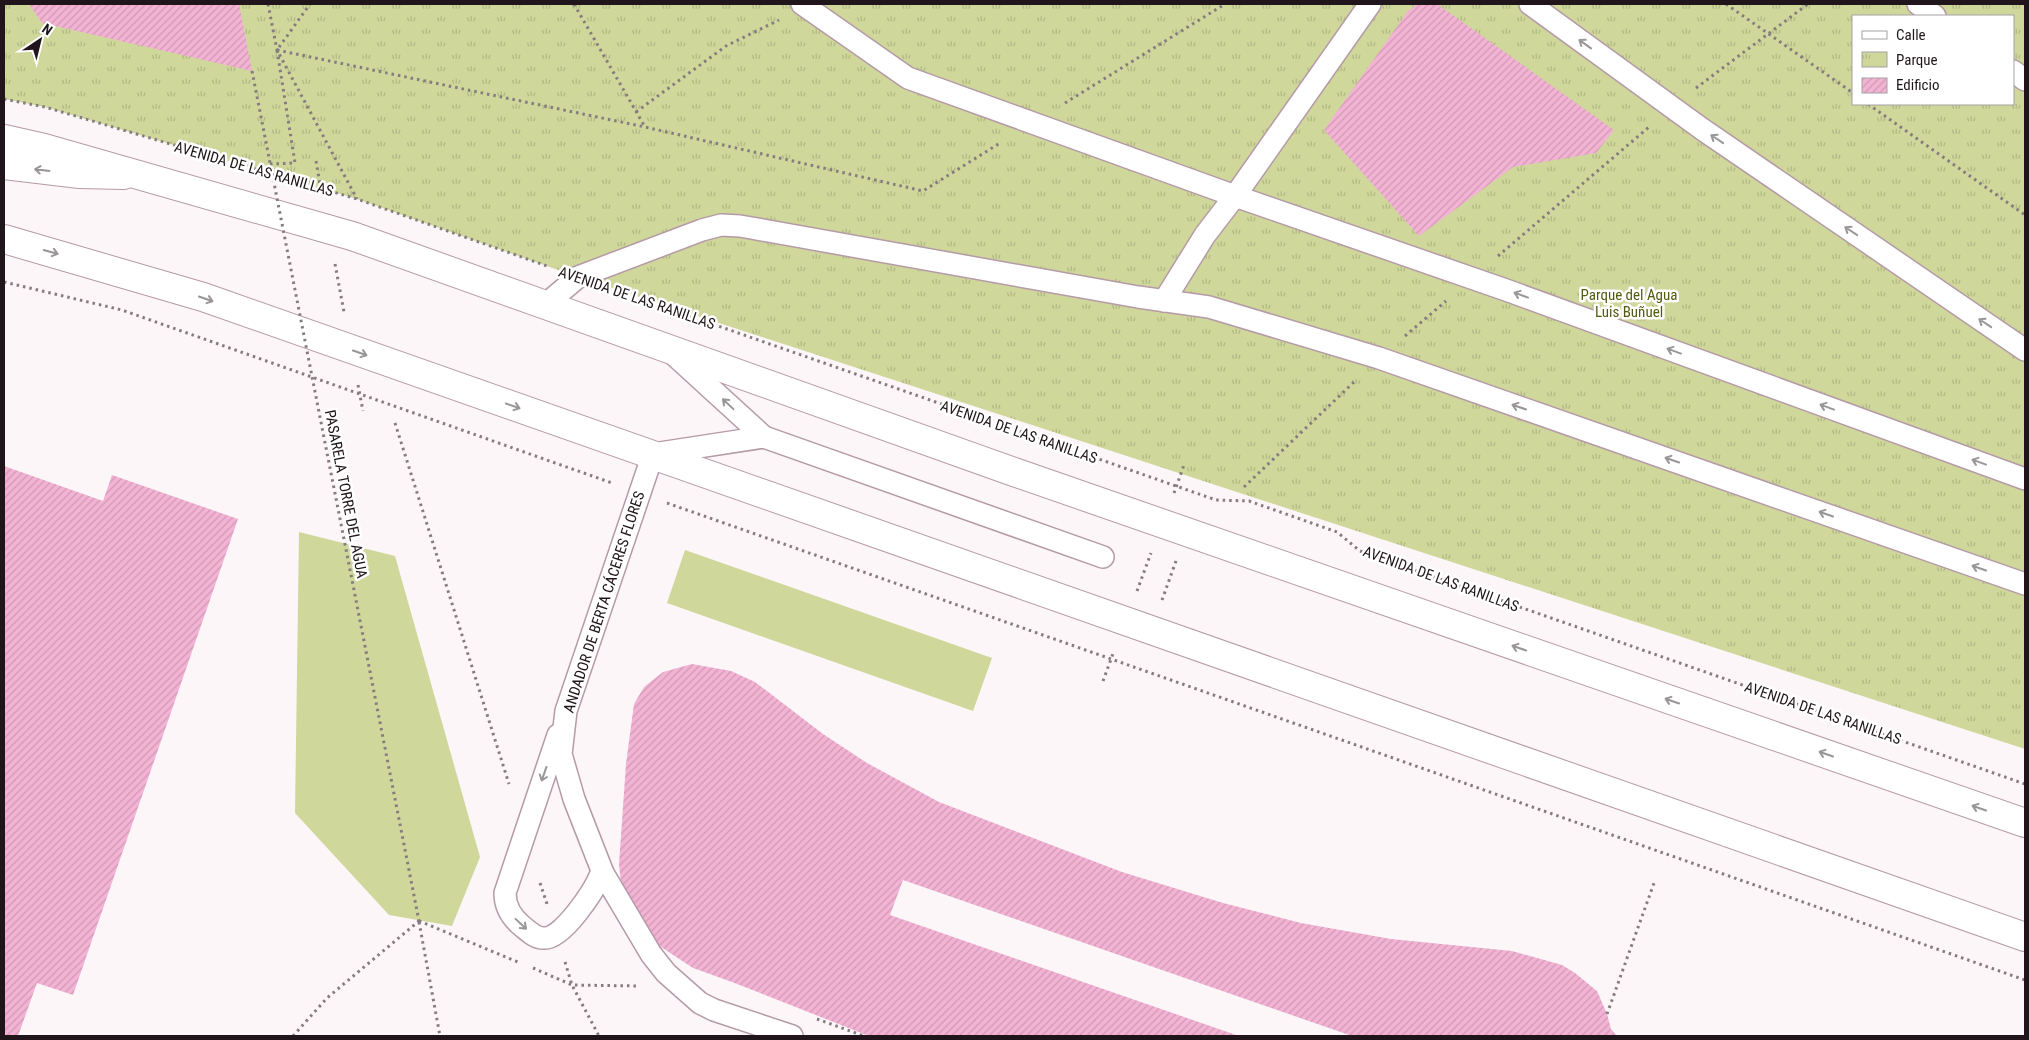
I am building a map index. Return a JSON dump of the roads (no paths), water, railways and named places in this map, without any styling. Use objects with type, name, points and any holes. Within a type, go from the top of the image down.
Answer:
[{"type":"main road","points":[[4,139],[44,148],[329,229],[1174,528],[2025,824]]},
{"type":"main road","points":[[4,165],[80,174],[143,176]]},
{"type":"main road","points":[[4,239],[203,297],[2025,937]]},
{"type":"lane","points":[[1164,301],[1205,235],[1235,196],[1370,4]]},
{"type":"lane","points":[[1530,4],[1672,107],[2025,350]]},
{"type":"lane","points":[[1918,4],[1934,15]]},
{"type":"lane","points":[[804,5],[908,78],[1235,196],[1473,278],[2025,479]]},
{"type":"lane","points":[[2014,72],[2025,80]]},
{"type":"lane","points":[[545,305],[578,277],[702,230],[721,225],[740,226],[1164,301],[1209,306],[1379,358],[2025,584]]},
{"type":"lane","points":[[668,349],[764,437],[1103,557]]},
{"type":"lane","points":[[653,454],[764,437]]},
{"type":"lane","name":"ANDADOR DE BERTA CÁCERES FLORES","points":[[653,454],[566,711],[562,754],[574,799],[603,873],[651,954],[666,973],[700,1003],[714,1010],[792,1036]]},
{"type":"lane","points":[[566,711],[524,833],[505,893],[505,902],[509,912],[530,933],[544,939],[556,934],[582,905],[603,873]]},
{"type":"park label","name":"Parque del Agua Luis Buñuel","points":[[1629,304]]}]
